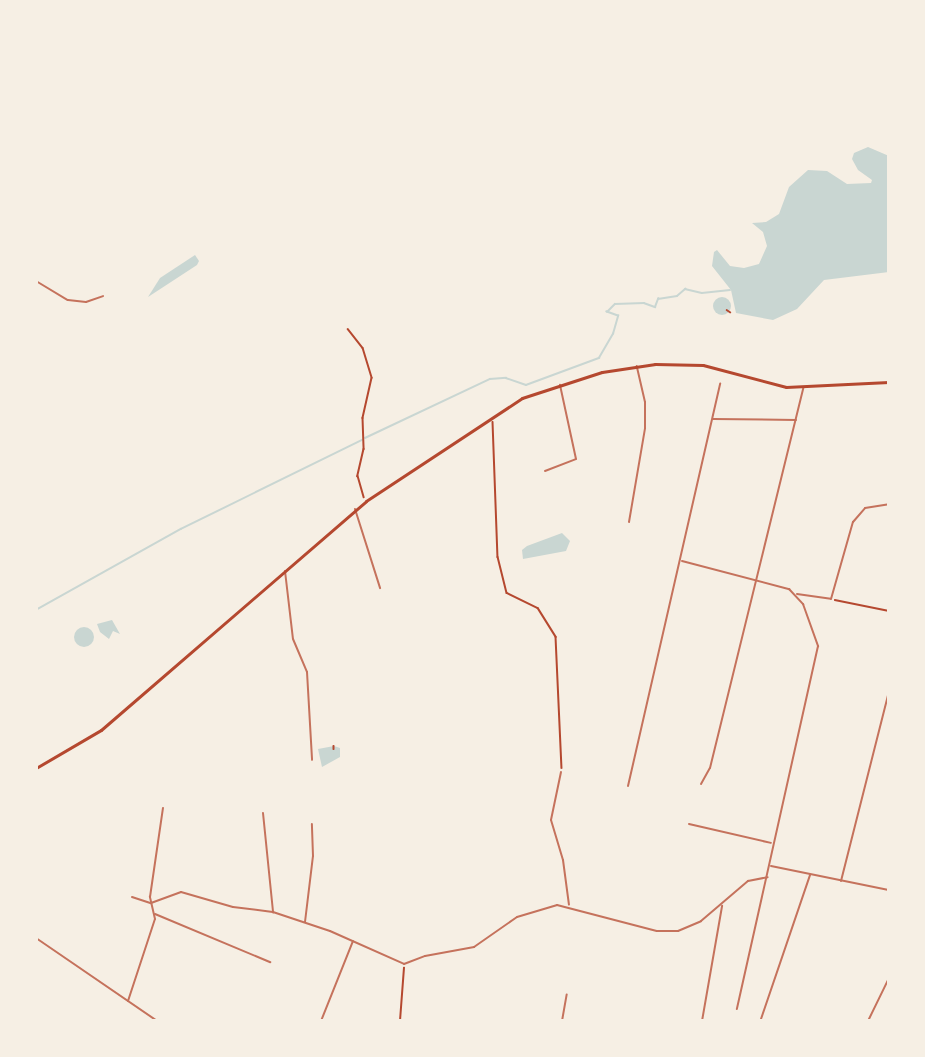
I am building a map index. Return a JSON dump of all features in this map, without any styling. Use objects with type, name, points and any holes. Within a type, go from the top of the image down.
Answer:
[{"type":"main road","points":[[36,768],[101,730],[366,501],[522,398],[560,385],[637,365],[703,365],[777,386],[802,388],[889,382]]},
{"type":"street","points":[[36,281],[68,300],[86,302],[103,296]]},
{"type":"street","points":[[629,522],[645,428],[645,402],[637,365]]},
{"type":"street","points":[[628,786],[682,561],[720,383]]},
{"type":"street","points":[[545,471],[576,459],[560,385]]},
{"type":"street","points":[[700,784],[710,768],[802,388]]},
{"type":"street","points":[[713,419],[796,420]]},
{"type":"street","points":[[682,561],[785,587],[796,595],[831,600],[853,522],[865,507],[889,504]]},
{"type":"street","points":[[356,509],[380,588]]},
{"type":"street","points":[[285,571],[293,639],[307,672],[312,760]]},
{"type":"street","points":[[737,1009],[768,877],[772,843],[818,646],[796,595]]},
{"type":"street","points":[[841,881],[889,691]]},
{"type":"street","points":[[561,771],[551,820],[563,860],[569,905]]},
{"type":"street","points":[[128,1001],[155,914],[151,903],[163,808]]},
{"type":"street","points":[[263,813],[273,912]]},
{"type":"street","points":[[305,922],[313,856],[312,824]]},
{"type":"street","points":[[689,824],[772,843]]},
{"type":"street","points":[[770,865],[889,890]]},
{"type":"street","points":[[761,1019],[810,875]]},
{"type":"street","points":[[132,897],[151,903],[182,892],[233,907],[273,912],[305,922],[404,964],[425,956],[474,947],[517,917],[557,905],[569,905],[665,932],[696,925],[748,881],[768,877]]},
{"type":"street","points":[[702,1021],[721,904]]},
{"type":"street","points":[[155,914],[270,962]]},
{"type":"street","points":[[36,938],[157,1021]]},
{"type":"street","points":[[321,1021],[353,942]]},
{"type":"street","points":[[868,1021],[887,987],[889,978]]},
{"type":"street","points":[[562,1021],[567,994]]},
{"type":"path","points":[[348,329],[363,348],[372,378],[363,418],[364,449],[358,476],[366,501]]},
{"type":"path","points":[[492,418],[497,454],[497,550],[507,593],[538,608],[556,636],[563,738],[561,771]]},
{"type":"path","points":[[831,600],[889,611]]},
{"type":"path","points":[[400,1021],[404,964]]},
{"type":"shaded area","points":[[868,147],[889,156],[889,272],[824,280],[797,309],[773,320],[736,313],[731,290],[712,266],[714,252],[717,250],[730,266],[744,268],[759,264],[767,246],[763,232],[752,223],[766,222],[779,214],[789,187],[808,170],[827,171],[847,184],[871,183],[872,180],[858,170],[852,159],[854,153]]},
{"type":"shaded area","points":[[195,255],[199,261],[197,265],[148,297],[160,278]]},
{"type":"shaded area","points":[[722,297],[730,302],[731,306],[726,314],[722,315],[714,310],[713,306],[718,298]]},
{"type":"shaded area","points":[[562,533],[570,541],[566,551],[523,559],[522,550],[527,546]]},
{"type":"shaded area","points":[[112,620],[120,634],[113,631],[109,639],[100,632],[97,624]]},
{"type":"shaded area","points":[[84,627],[91,630],[94,637],[91,644],[84,647],[77,644],[74,637],[77,630]]},
{"type":"shaded area","points":[[334,746],[340,748],[340,757],[322,767],[318,749]]},
{"type":"waterway","points":[[365,438],[490,379],[506,378],[526,385],[599,358],[613,334],[618,316],[607,312],[615,304],[644,303],[655,307],[658,299],[677,296],[685,289],[702,293],[730,290]]},
{"type":"waterway","points":[[36,610],[181,529],[362,440]]}]
